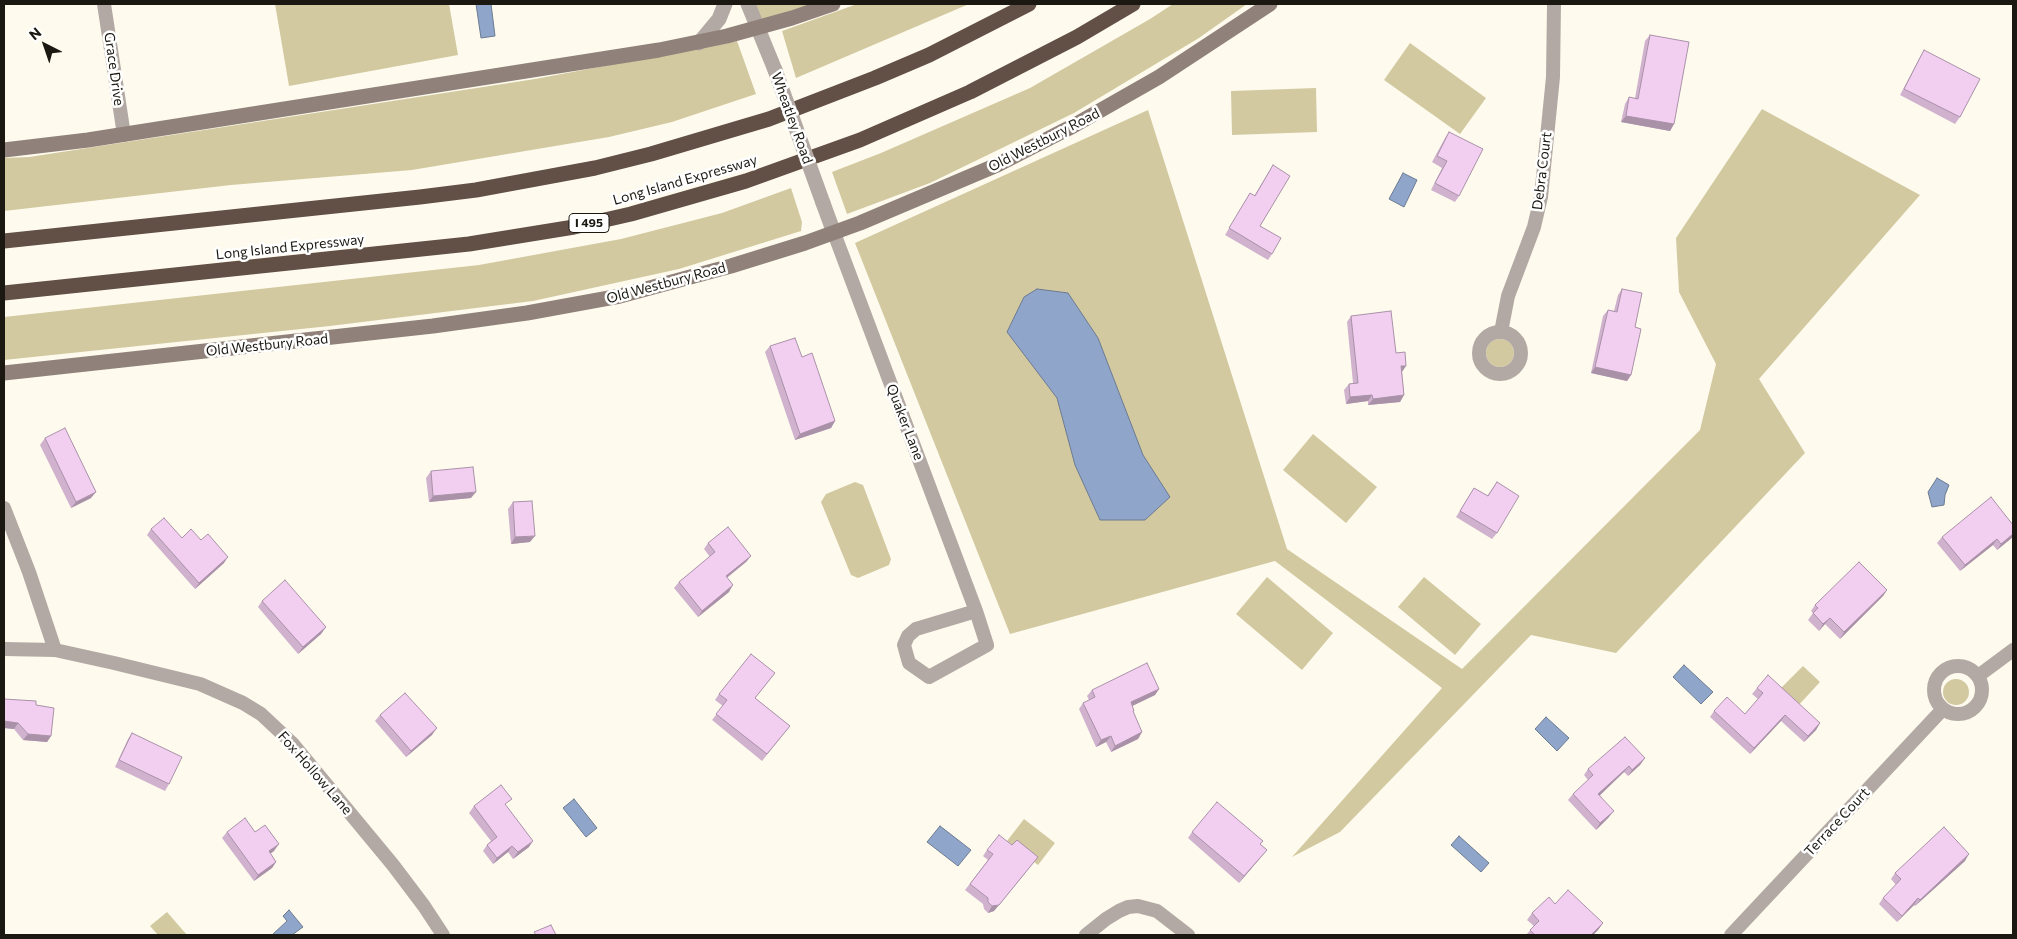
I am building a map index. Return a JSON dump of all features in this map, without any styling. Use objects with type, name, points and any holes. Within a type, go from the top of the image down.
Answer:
[{"type":"highway","points":[[4,241],[420,197],[476,190],[595,168],[660,152],[769,119],[929,55],[1029,4]]},
{"type":"highway","name":"Long Island Expressway","points":[[4,293],[469,244],[574,227],[631,214],[746,181],[860,140],[909,120],[1024,66],[1133,4]]},
{"type":"main road","points":[[4,150],[124,135],[699,43],[759,28],[833,4]]},
{"type":"main road","name":"Old Westbury Road","points":[[4,372],[415,328],[527,314],[657,287],[769,255],[834,233],[931,194],[1034,147],[1158,77],[1270,4]]},
{"type":"street","name":"Grace Drive","points":[[104,4],[124,135]]},
{"type":"street","points":[[699,43],[719,19],[725,4]]},
{"type":"street","name":"Wheatley Road","points":[[748,4],[775,70],[834,233]]},
{"type":"street","name":"Debra Court","points":[[1501,332],[1508,296],[1532,233],[1541,197],[1553,77],[1554,4]]},
{"type":"street","name":"Quaker Lane","points":[[834,233],[976,611],[988,645],[929,677],[909,663],[904,645],[908,636],[916,629],[976,611]]},
{"type":"street","points":[[4,508],[29,572],[55,650]]},
{"type":"street","name":"Fox Hollow Lane","points":[[4,649],[55,650],[200,684],[243,703],[261,714],[292,743],[393,865],[443,935]]},
{"type":"street","points":[[1978,676],[2013,650]]},
{"type":"street","points":[[1956,666],[1964,666],[1978,676],[1982,690],[1978,705],[1965,713],[1950,713],[1943,709],[1934,695],[1934,687],[1941,672],[1956,666]]},
{"type":"street","name":"Terrace Court","points":[[1732,935],[1943,709]]},
{"type":"street","points":[[1086,935],[1119,911],[1128,906],[1138,906],[1157,911],[1188,935]]},
{"type":"shaded area","points":[[275,4],[449,4],[458,55],[289,86]]},
{"type":"shaded area","points":[[748,4],[833,4],[759,28]]},
{"type":"shaded area","points":[[857,4],[969,4],[796,78],[782,31]]},
{"type":"shaded area","points":[[1173,4],[1247,4],[1199,38],[1074,113],[930,183],[847,214],[832,172],[881,153],[1030,88]]},
{"type":"shaded area","points":[[737,41],[756,94],[672,122],[609,137],[412,170],[231,185],[4,211],[4,158],[29,157],[535,79]]},
{"type":"shaded area","points":[[1410,43],[1486,98],[1460,134],[1384,80]]},
{"type":"shaded area","points":[[1316,88],[1317,132],[1232,135],[1231,91]]},
{"type":"shaded area","points":[[1762,109],[1920,195],[1759,379],[1805,453],[1616,653],[1531,635],[1340,832],[1292,857],[1442,688],[1275,561],[1010,634],[855,243],[1148,110],[1287,549],[1462,669],[1700,430],[1716,364],[1679,292],[1676,238]]},
{"type":"shaded area","points":[[791,188],[802,222],[801,231],[679,269],[533,301],[330,326],[4,360],[4,317],[479,265],[621,239],[722,213]]},
{"type":"shaded area","points":[[1500,339],[1510,343],[1514,353],[1510,363],[1500,367],[1490,363],[1486,353],[1490,343]]},
{"type":"shaded area","points":[[1313,434],[1377,487],[1346,523],[1283,470]]},
{"type":"shaded area","points":[[855,482],[863,485],[891,559],[889,565],[858,578],[851,575],[821,502],[826,494]]},
{"type":"shaded area","points":[[1267,577],[1333,633],[1302,670],[1236,614]]},
{"type":"shaded area","points":[[1424,577],[1481,624],[1455,655],[1398,607]]},
{"type":"shaded area","points":[[1803,666],[1820,682],[1796,708],[1778,691]]},
{"type":"shaded area","points":[[1956,679],[1965,683],[1969,692],[1965,701],[1956,705],[1947,701],[1943,692],[1947,683]]},
{"type":"shaded area","points":[[1024,819],[1055,843],[1038,865],[1007,841]]},
{"type":"shaded area","points":[[167,912],[187,935],[158,935],[150,926]]},
{"type":"water","points":[[476,4],[491,4],[495,36],[481,38]]},
{"type":"water","points":[[1403,173],[1417,180],[1404,207],[1389,199]]},
{"type":"water","points":[[1037,289],[1068,293],[1098,338],[1143,455],[1170,497],[1145,520],[1100,520],[1075,465],[1057,398],[1007,332],[1024,297]]},
{"type":"water","points":[[1937,478],[1949,485],[1944,505],[1932,507],[1928,492]]},
{"type":"water","points":[[1684,665],[1713,692],[1701,704],[1673,677]]},
{"type":"water","points":[[1546,717],[1569,738],[1557,751],[1535,729]]},
{"type":"water","points":[[574,799],[597,828],[586,837],[563,808]]},
{"type":"water","points":[[940,826],[971,850],[958,866],[927,842]]},
{"type":"water","points":[[1459,836],[1489,863],[1481,872],[1451,845]]},
{"type":"water","points":[[289,910],[303,927],[292,935],[272,935],[287,921],[283,916]]},
{"type":"building","points":[[1650,35],[1689,42],[1674,124],[1626,116],[1629,97],[1638,99]]},
{"type":"building","points":[[1924,50],[1980,79],[1960,117],[1904,89]]},
{"type":"building","points":[[1449,132],[1483,149],[1459,196],[1435,183],[1447,161],[1437,156]]},
{"type":"building","points":[[1273,165],[1290,176],[1260,226],[1281,238],[1272,254],[1229,228],[1250,193],[1255,196]]},
{"type":"building","points":[[1622,289],[1642,293],[1635,327],[1641,329],[1631,375],[1595,367],[1608,310],[1617,312]]},
{"type":"building","points":[[1391,311],[1396,353],[1405,352],[1406,366],[1401,366],[1404,395],[1373,399],[1372,395],[1350,397],[1349,384],[1358,383],[1351,316]]},
{"type":"building","points":[[795,338],[802,357],[812,353],[835,421],[800,434],[770,346]]},
{"type":"building","points":[[65,428],[96,492],[76,502],[45,438]]},
{"type":"building","points":[[473,467],[476,492],[433,496],[431,471]]},
{"type":"building","points":[[1497,482],[1519,496],[1497,533],[1460,511],[1474,488],[1488,496]]},
{"type":"building","points":[[1991,497],[2013,525],[2013,534],[2001,544],[1997,539],[1965,565],[1942,537]]},
{"type":"building","points":[[532,501],[535,536],[515,537],[513,502]]},
{"type":"building","points":[[164,518],[182,538],[191,529],[201,540],[208,534],[228,557],[199,583],[151,529]]},
{"type":"building","points":[[728,527],[751,556],[726,576],[733,585],[702,611],[679,582],[715,552],[708,543]]},
{"type":"building","points":[[1859,562],[1887,590],[1844,632],[1830,618],[1823,624],[1813,613],[1818,608],[1815,605]]},
{"type":"building","points":[[285,580],[326,627],[303,647],[262,601]]},
{"type":"building","points":[[751,654],[775,673],[755,698],[790,726],[767,754],[716,714],[727,700],[719,694]]},
{"type":"building","points":[[1147,663],[1159,689],[1131,702],[1142,732],[1115,746],[1111,736],[1101,740],[1083,703],[1095,697],[1092,690]]},
{"type":"building","points":[[1768,675],[1820,723],[1808,736],[1785,715],[1754,748],[1714,711],[1727,697],[1745,714],[1763,693],[1757,688]]},
{"type":"building","points":[[405,693],[437,728],[411,751],[380,715]]},
{"type":"building","points":[[4,699],[36,701],[36,705],[54,708],[51,736],[28,734],[18,723],[4,721]]},
{"type":"building","points":[[132,733],[182,757],[169,784],[119,760]]},
{"type":"building","points":[[1625,737],[1645,758],[1632,770],[1629,766],[1598,794],[1614,811],[1600,823],[1573,794],[1593,775],[1588,769]]},
{"type":"building","points":[[501,785],[512,799],[505,804],[533,841],[518,852],[512,846],[497,858],[487,845],[497,837],[474,806]]},
{"type":"building","points":[[1217,802],[1263,841],[1260,844],[1267,850],[1244,876],[1192,832]]},
{"type":"building","points":[[245,818],[255,832],[265,825],[279,844],[269,851],[276,862],[258,875],[227,832]]},
{"type":"building","points":[[1944,827],[1969,854],[1920,900],[1918,898],[1902,916],[1883,898],[1901,879],[1895,873]]},
{"type":"building","points":[[999,835],[1012,845],[1017,840],[1038,857],[999,905],[992,906],[988,902],[988,898],[970,884],[993,854],[987,850]]},
{"type":"building","points":[[1568,890],[1603,923],[1591,935],[1535,935],[1530,930],[1539,921],[1532,913],[1549,897],[1555,904]]},
{"type":"building","points":[[551,925],[556,935],[536,935],[534,932]]}]
